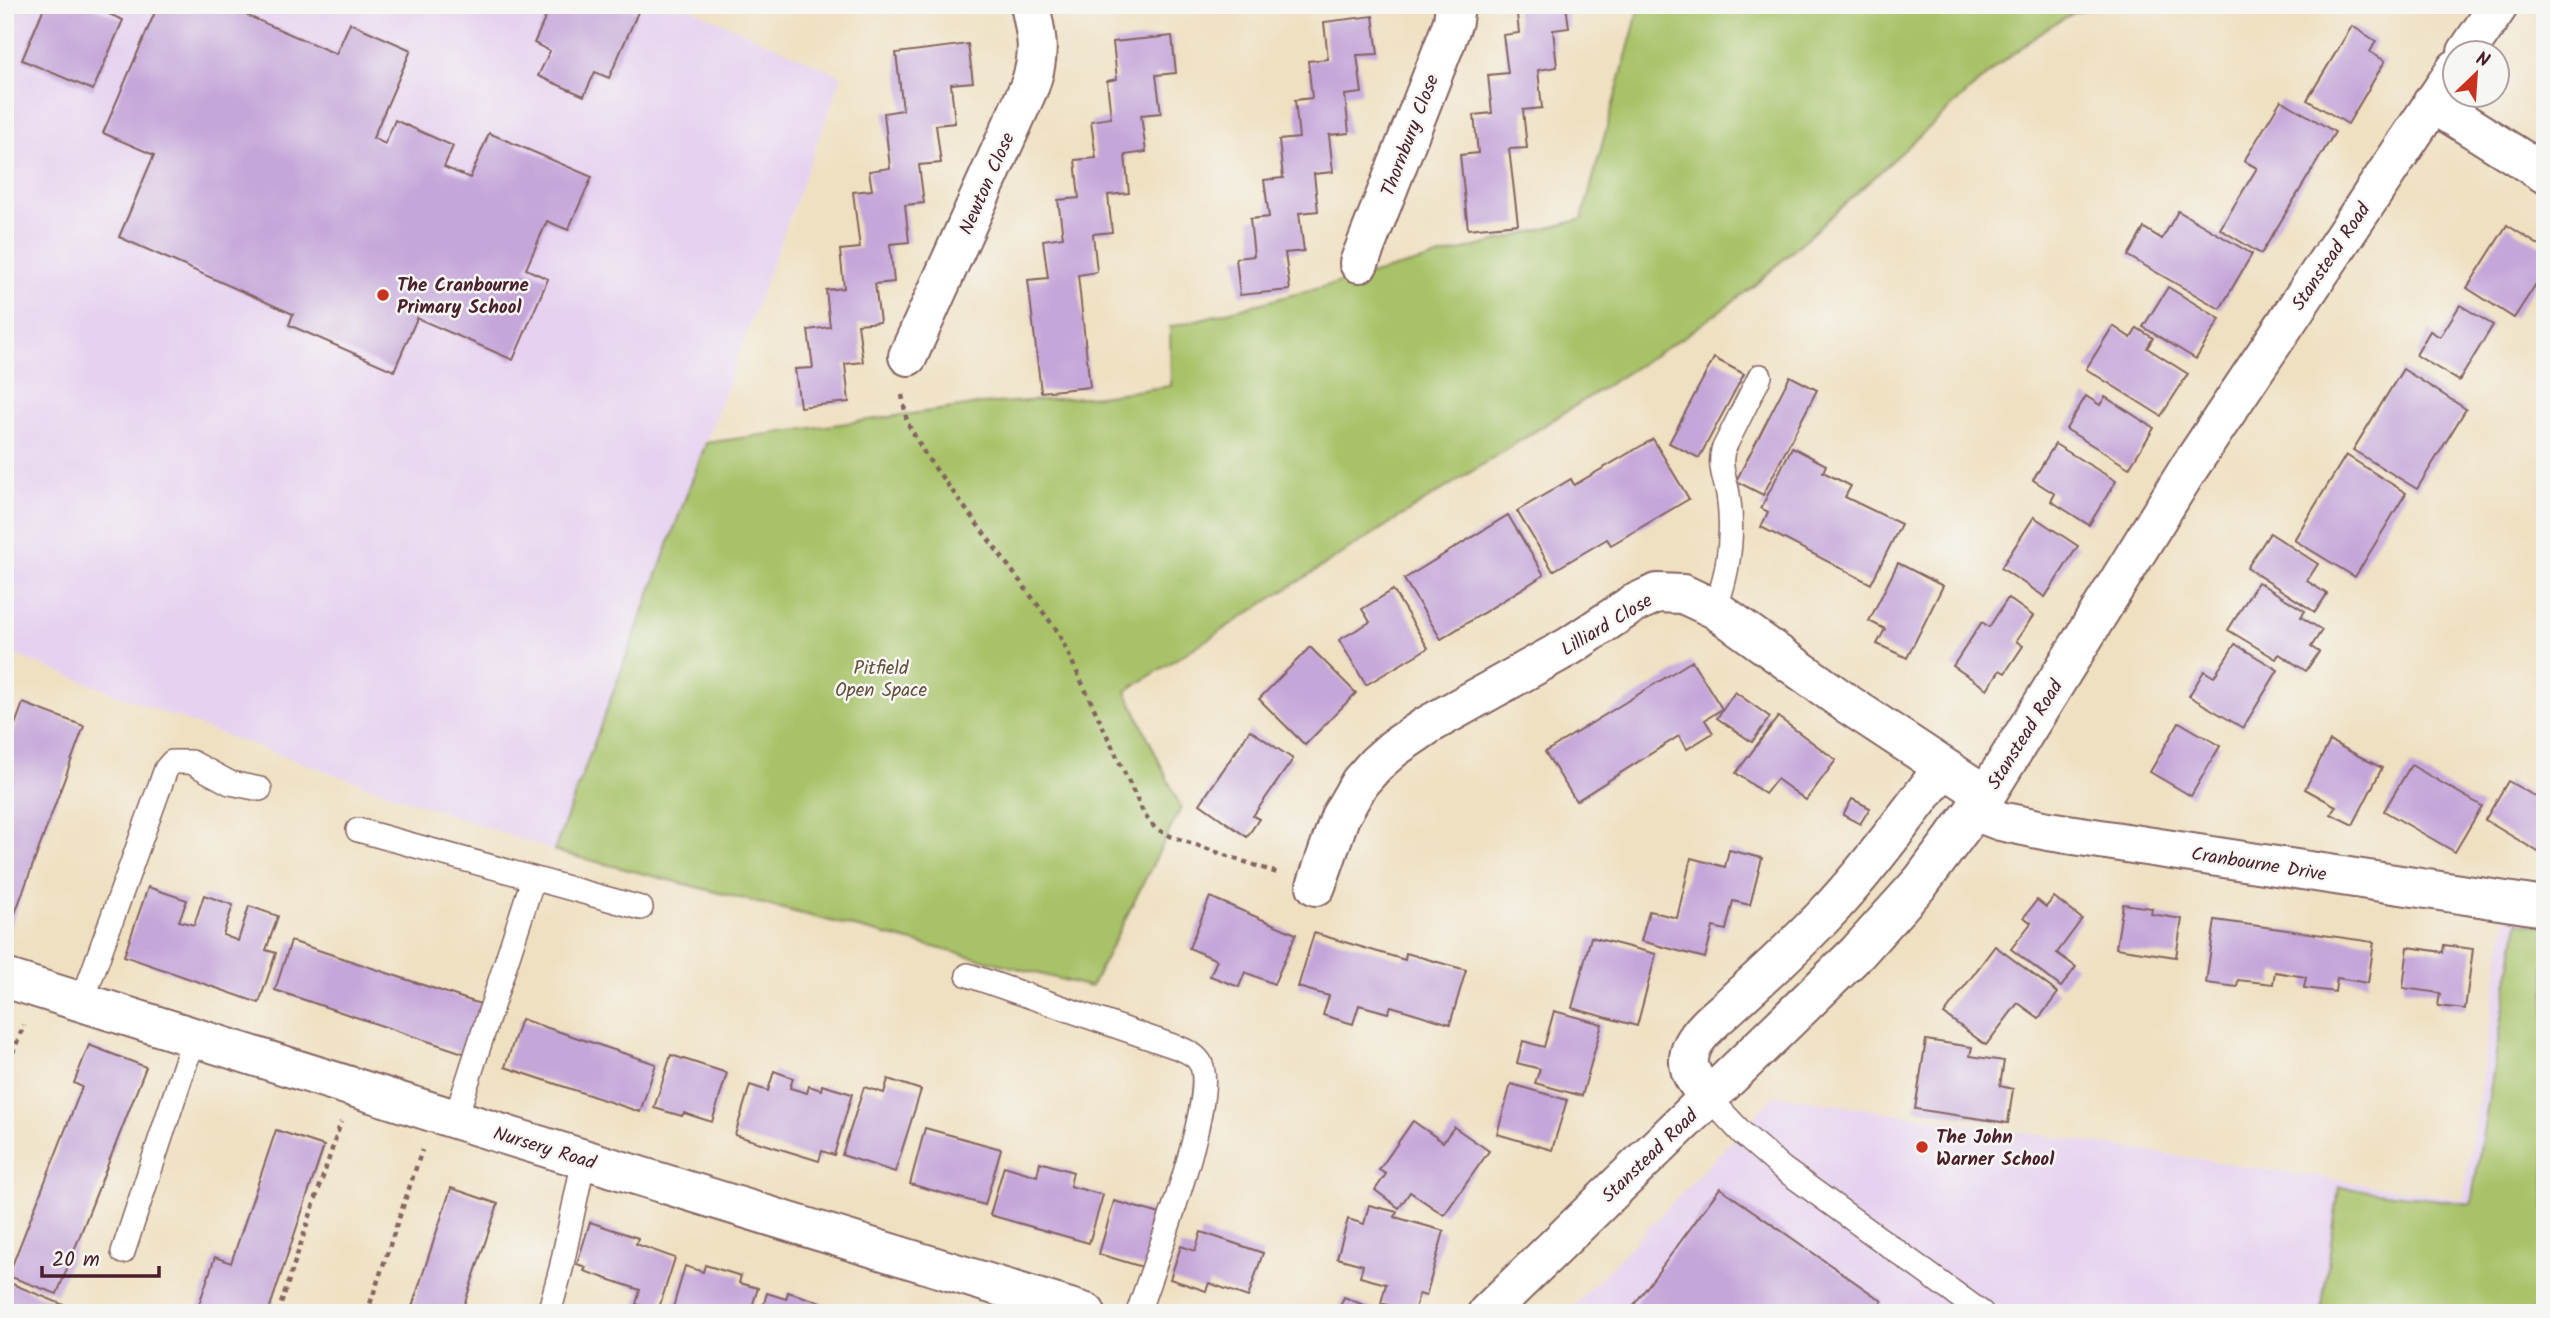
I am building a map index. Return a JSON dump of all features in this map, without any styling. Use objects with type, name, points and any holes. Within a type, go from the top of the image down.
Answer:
[{"type":"street","name":"Newton Close","points":[[908,356],[1038,62],[1030,5]]},
{"type":"street","name":"Thornbury Close","points":[[1359,263],[1446,41],[1453,22],[1455,5]]},
{"type":"street","points":[[2477,38],[2499,5]]},
{"type":"street","name":"Stanstead Road","points":[[1487,1313],[1865,945],[1922,882],[1980,803],[2187,471],[2442,88]]},
{"type":"street","points":[[2432,103],[2545,174]]},
{"type":"street","name":"Lilliard Close","points":[[1316,886],[1349,799],[1376,764],[1394,748],[1428,725],[1570,646],[1633,604],[1657,593],[1683,594],[1714,609],[1784,661],[1943,768],[1980,803]]},
{"type":"street","points":[[1708,1097],[1690,1074],[1688,1060],[1698,1037],[1824,916],[1890,838],[1943,768]]},
{"type":"street","name":"Cranbourne Drive","points":[[1980,803],[2000,821],[2048,831],[2545,907]]},
{"type":"street","name":"Nursery Road","points":[[22,983],[352,1088],[1086,1313]]},
{"type":"lane","points":[[1714,609],[1726,576],[1730,543],[1728,494],[1721,461],[1723,450],[1760,376]]},
{"type":"lane","points":[[82,1002],[166,769],[172,762],[191,762],[230,783],[260,789]]},
{"type":"lane","points":[[358,830],[640,908]]},
{"type":"lane","points":[[445,1116],[533,879]]},
{"type":"lane","points":[[968,975],[1180,1048],[1189,1052],[1201,1064],[1203,1090],[1195,1140],[1138,1313]]},
{"type":"lane","points":[[123,1252],[194,1037]]},
{"type":"lane","points":[[1708,1097],[1743,1134],[1782,1168],[1982,1313]]},
{"type":"lane","points":[[549,1313],[564,1257],[584,1159]]},
{"type":"path","points":[[908,356],[902,376],[903,405],[914,438],[1058,632],[1144,814],[1155,828],[1186,843],[1316,886]]},
{"type":"path","points":[[5,1072],[22,983]]},
{"type":"path","points":[[278,1313],[352,1088]]},
{"type":"path","points":[[367,1313],[445,1116]]},
{"type":"shaded area","name":"The Cranbourne Primary School","points":[[5,5],[683,5],[842,76],[554,851],[215,732],[5,651]]},
{"type":"shaded area","name":"The John Warner School","points":[[2506,917],[2545,923],[2545,1313],[1567,1313],[1775,1095],[2463,1199]]},
{"type":"green space","name":"Pitfield Open Space","points":[[1640,5],[2099,5],[2074,13],[2047,28],[1997,66],[1755,285],[1688,334],[1126,691],[1181,808],[1091,987],[554,851],[706,443],[981,404],[1099,396],[1171,386],[1170,327],[1582,219]]},
{"type":"green space","points":[[2518,922],[2545,926],[2545,1313],[2321,1313],[2339,1187],[2471,1204]]},
{"type":"building","points":[[45,5],[88,5],[123,20],[93,90],[22,60]]},
{"type":"building","points":[[158,5],[223,5],[336,54],[350,23],[411,50],[373,138],[385,144],[395,120],[453,146],[444,167],[470,178],[489,133],[592,177],[568,230],[547,221],[526,269],[548,279],[513,360],[417,318],[394,371],[289,325],[293,314],[119,237],[154,155],[103,133]]},
{"type":"building","points":[[551,5],[623,5],[638,12],[609,78],[595,72],[584,96],[538,76],[550,51],[534,43]]},
{"type":"building","points":[[1516,5],[1566,5],[1569,28],[1553,30],[1557,67],[1538,70],[1542,108],[1523,110],[1527,148],[1509,149],[1518,224],[1468,229],[1460,155],[1478,153],[1474,115],[1492,113],[1488,75],[1508,73],[1503,35],[1519,33]]},
{"type":"building","points":[[1373,16],[1378,54],[1357,55],[1362,93],[1345,95],[1349,133],[1329,135],[1333,172],[1314,174],[1318,211],[1299,213],[1304,251],[1285,253],[1290,290],[1240,295],[1236,258],[1254,256],[1250,219],[1269,217],[1264,180],[1283,178],[1279,140],[1299,138],[1295,100],[1312,98],[1308,61],[1328,59],[1324,22]]},
{"type":"building","points":[[2352,26],[2376,41],[2370,52],[2385,61],[2348,124],[2307,100]]},
{"type":"building","points":[[1172,36],[1176,73],[1156,75],[1161,113],[1141,115],[1146,152],[1125,155],[1129,193],[1108,195],[1112,232],[1093,234],[1097,272],[1078,275],[1090,387],[1041,392],[1028,280],[1048,278],[1043,240],[1063,237],[1058,200],[1079,198],[1075,160],[1096,158],[1091,121],[1111,118],[1107,81],[1117,79],[1113,42]]},
{"type":"building","points":[[968,44],[973,82],[951,84],[955,123],[936,125],[941,163],[919,165],[924,203],[905,205],[909,242],[890,244],[894,282],[875,284],[880,322],[858,324],[863,362],[845,364],[849,402],[800,407],[795,369],[813,368],[808,330],[830,327],[826,290],[844,288],[840,250],[860,248],[853,192],[872,190],[869,171],[890,168],[884,113],[903,110],[896,53]]},
{"type":"building","points":[[2281,100],[2335,132],[2261,254],[2220,229],[2257,168],[2244,161]]},
{"type":"building","points":[[2178,211],[2252,254],[2220,309],[2128,256],[2144,228],[2162,239]]},
{"type":"building","points":[[2507,225],[2545,249],[2545,270],[2514,318],[2467,288]]},
{"type":"building","points":[[2168,287],[2220,319],[2196,359],[2143,327]]},
{"type":"building","points":[[2460,305],[2493,325],[2459,381],[2416,355],[2430,331],[2440,337]]},
{"type":"building","points":[[2113,326],[2131,338],[2137,328],[2153,338],[2147,348],[2188,374],[2161,416],[2086,369]]},
{"type":"building","points":[[1714,358],[1744,374],[1699,458],[1669,443]]},
{"type":"building","points":[[2403,369],[2466,409],[2417,489],[2353,450]]},
{"type":"building","points":[[1790,376],[1817,390],[1763,495],[1736,481]]},
{"type":"building","points":[[2086,396],[2100,405],[2105,397],[2154,428],[2129,468],[2066,429]]},
{"type":"building","points":[[1653,439],[1689,499],[1611,545],[1607,539],[1553,571],[1517,511],[1571,479],[1574,485]]},
{"type":"building","points":[[2055,444],[2116,481],[2089,525],[2051,501],[2055,494],[2033,480]]},
{"type":"building","points":[[1792,447],[1826,465],[1823,472],[1851,486],[1845,497],[1901,524],[1871,584],[1761,527],[1768,512],[1761,508]]},
{"type":"building","points":[[2346,455],[2406,493],[2355,577],[2294,540]]},
{"type":"building","points":[[1508,515],[1544,575],[1441,639],[1404,579]]},
{"type":"building","points":[[2034,517],[2078,546],[2045,597],[2001,568]]},
{"type":"building","points":[[2270,533],[2318,564],[2307,581],[2327,594],[2315,612],[2247,568]]},
{"type":"building","points":[[1898,563],[1943,586],[1907,658],[1877,644],[1885,629],[1869,621]]},
{"type":"building","points":[[2258,582],[2305,611],[2301,617],[2322,630],[2311,647],[2319,652],[2306,671],[2279,654],[2276,659],[2228,630]]},
{"type":"building","points":[[1393,590],[1428,648],[1366,685],[1339,640],[1370,622],[1362,609]]},
{"type":"building","points":[[2008,598],[2033,616],[2016,641],[2023,646],[2005,673],[2000,670],[1987,689],[1953,666],[1982,622],[1989,627]]},
{"type":"building","points":[[2235,644],[2278,670],[2243,728],[2189,696],[2204,671],[2214,677]]},
{"type":"building","points":[[1310,647],[1356,693],[1305,745],[1259,699]]},
{"type":"building","points":[[1692,661],[1722,709],[1705,720],[1713,733],[1687,749],[1679,736],[1576,801],[1545,752]]},
{"type":"building","points":[[1735,692],[1770,717],[1752,742],[1717,718]]},
{"type":"building","points":[[23,703],[84,726],[6,938],[5,752]]},
{"type":"building","points":[[1778,717],[1836,760],[1806,800],[1777,779],[1765,794],[1736,773]]},
{"type":"building","points":[[2179,722],[2220,746],[2191,796],[2150,772]]},
{"type":"building","points":[[1250,730],[1293,759],[1253,816],[1259,819],[1247,837],[1200,804]]},
{"type":"building","points":[[2330,741],[2382,768],[2353,825],[2331,814],[2336,806],[2305,789]]},
{"type":"building","points":[[2411,765],[2482,806],[2455,852],[2384,811]]},
{"type":"building","points":[[2508,781],[2545,802],[2545,856],[2485,820]]},
{"type":"building","points":[[1852,799],[1870,808],[1860,824],[1843,815]]},
{"type":"building","points":[[1729,850],[1762,858],[1750,905],[1733,901],[1726,930],[1713,927],[1705,958],[1641,941],[1649,911],[1677,918],[1691,858],[1725,867]]},
{"type":"building","points":[[148,887],[187,900],[179,921],[194,925],[204,895],[233,905],[223,935],[238,941],[249,906],[278,916],[266,950],[276,953],[259,1003],[124,956]]},
{"type":"building","points":[[1210,897],[1296,934],[1274,984],[1245,972],[1239,987],[1210,976],[1217,960],[1189,948]]},
{"type":"building","points":[[2054,897],[2082,919],[2057,953],[2076,967],[2061,987],[2011,949],[2031,923],[2024,917],[2037,900],[2046,907]]},
{"type":"building","points":[[2123,904],[2152,908],[2151,914],[2182,919],[2176,957],[2116,948]]},
{"type":"building","points":[[2215,920],[2374,942],[2368,983],[2337,978],[2335,992],[2304,988],[2306,977],[2275,972],[2273,984],[2238,980],[2237,987],[2206,983]]},
{"type":"building","points":[[1314,933],[1405,960],[1406,953],[1466,970],[1450,1024],[1391,1006],[1388,1013],[1359,1005],[1353,1024],[1323,1015],[1329,996],[1298,987]]},
{"type":"building","points":[[1591,937],[1656,954],[1637,1026],[1572,1008]]},
{"type":"building","points":[[291,941],[492,1008],[475,1057],[275,990]]},
{"type":"building","points":[[2444,945],[2473,949],[2465,1009],[2438,1006],[2440,993],[2403,988],[2408,947],[2443,952]]},
{"type":"building","points":[[1995,946],[2058,993],[2039,1018],[2018,1003],[1986,1045],[1944,1014]]},
{"type":"building","points":[[1554,1011],[1602,1024],[1582,1096],[1535,1083],[1540,1069],[1517,1063],[1523,1041],[1544,1047]]},
{"type":"building","points":[[521,1019],[656,1064],[640,1112],[505,1067]]},
{"type":"building","points":[[1926,1040],[1972,1047],[1970,1056],[2004,1061],[2000,1086],[2013,1089],[2008,1123],[1915,1109]]},
{"type":"building","points":[[89,1045],[146,1067],[57,1294],[8,1276],[82,1087],[74,1083]]},
{"type":"building","points":[[671,1055],[727,1073],[712,1122],[684,1113],[682,1116],[654,1108]]},
{"type":"building","points":[[774,1071],[793,1078],[790,1088],[807,1093],[809,1086],[821,1090],[822,1085],[852,1094],[834,1155],[822,1151],[819,1161],[735,1135],[750,1085],[768,1091]]},
{"type":"building","points":[[888,1079],[921,1090],[895,1172],[842,1155],[864,1087],[884,1093]]},
{"type":"building","points":[[1511,1084],[1567,1100],[1552,1150],[1497,1134]]},
{"type":"building","points":[[1413,1121],[1443,1142],[1454,1127],[1489,1151],[1444,1215],[1410,1192],[1399,1208],[1375,1190],[1386,1174],[1379,1170]]},
{"type":"building","points":[[925,1128],[1001,1149],[985,1205],[910,1184]]},
{"type":"building","points":[[276,1130],[324,1146],[268,1313],[196,1313],[215,1257],[231,1263]]},
{"type":"building","points":[[1040,1162],[1073,1172],[1070,1186],[1103,1195],[1089,1243],[990,1215],[1004,1166],[1037,1176]]},
{"type":"building","points":[[451,1188],[498,1204],[462,1313],[410,1313]]},
{"type":"building","points":[[1720,1188],[1882,1301],[1874,1313],[1628,1313]]},
{"type":"building","points":[[1114,1201],[1171,1217],[1156,1271],[1099,1254]]},
{"type":"building","points":[[1369,1205],[1397,1212],[1395,1217],[1444,1231],[1426,1296],[1419,1294],[1414,1312],[1381,1303],[1386,1284],[1360,1277],[1363,1265],[1337,1258],[1348,1219],[1364,1224]]},
{"type":"building","points":[[590,1222],[638,1238],[636,1244],[675,1258],[658,1311],[636,1304],[640,1290],[584,1271],[586,1267],[577,1264]]},
{"type":"building","points":[[1201,1232],[1263,1253],[1248,1297],[1209,1283],[1206,1291],[1170,1279],[1181,1246],[1195,1251]]},
{"type":"building","points":[[705,1265],[741,1276],[739,1283],[758,1288],[750,1313],[672,1311],[685,1266],[703,1272]]},
{"type":"building","points":[[5,1281],[64,1305],[61,1313],[5,1313]]},
{"type":"building","points":[[788,1292],[823,1303],[821,1309],[830,1313],[761,1313],[767,1293],[786,1299]]},
{"type":"building","points":[[1344,1297],[1383,1313],[1337,1313]]},
{"type":"building","points":[[853,1305],[875,1312],[875,1313],[850,1313]]},
{"type":"place","name":"The Cranbourne Primary School","points":[[383,295]]},
{"type":"place","name":"The John Warner School","points":[[1922,1147]]}]
